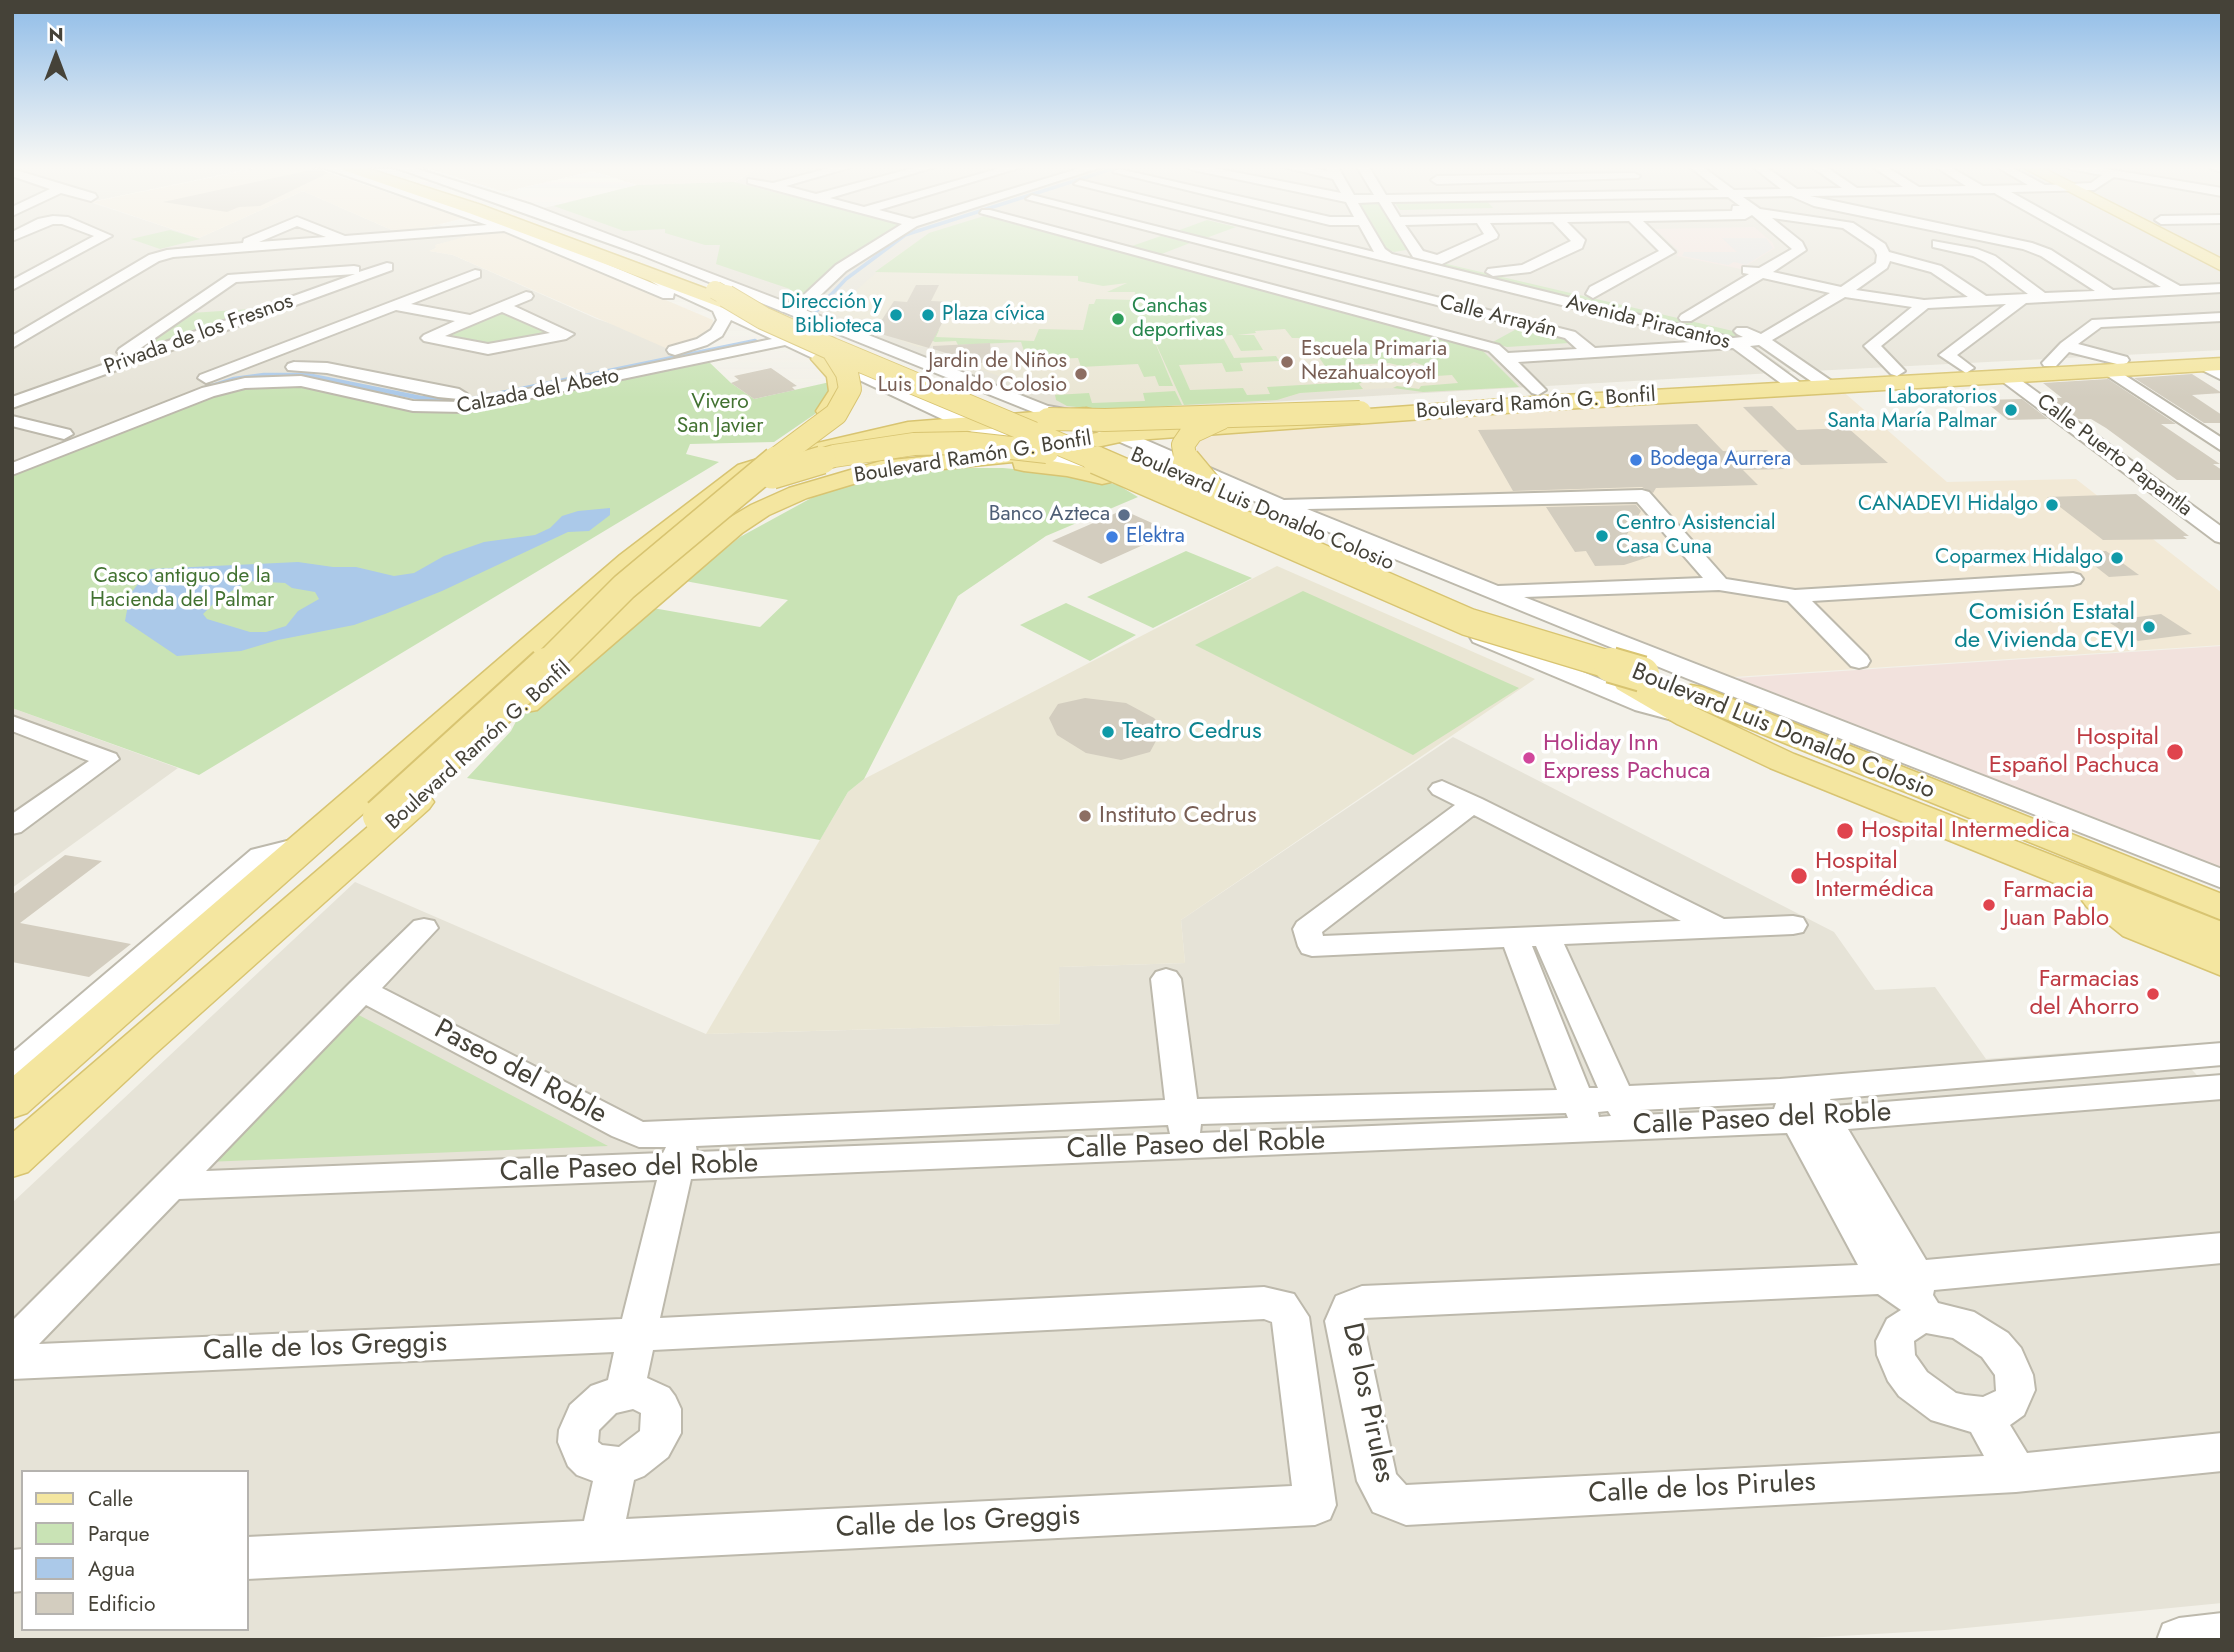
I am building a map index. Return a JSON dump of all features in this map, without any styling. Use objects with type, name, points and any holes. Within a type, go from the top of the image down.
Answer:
[{"type":"main road","name":"Boulevard Luis Donaldo Colosio","points":[[567,244],[635,270],[726,312],[778,313],[1209,482],[1497,611],[1688,717],[1782,761],[2064,871],[2221,908]]},
{"type":"main road","name":"Boulevard Luis Donaldo Colosio","points":[[606,244],[715,290],[827,354],[973,406],[1099,469],[1468,622],[1642,674],[2221,908]]},
{"type":"main road","points":[[2179,244],[2222,266]]},
{"type":"main road","points":[[749,477],[834,404],[840,391],[838,376],[827,354]]},
{"type":"main road","points":[[307,844],[300,863],[308,869],[327,869],[348,860],[380,816],[573,640],[624,587],[758,473],[836,414],[850,389],[847,373],[827,354]]},
{"type":"main road","name":"Boulevard Ramón G. Bonfil","points":[[1120,424],[1115,422],[1150,432],[1225,428],[1805,382],[1897,371],[2050,363],[2217,364]]},
{"type":"main road","name":"Boulevard Ramón G. Bonfil","points":[[12,1160],[139,1044],[348,860],[432,790],[548,683],[733,527],[788,497],[881,468],[1035,453],[1120,424],[1538,390],[1731,380],[1805,382],[2005,376],[2115,365]]},
{"type":"main road","points":[[1209,482],[1186,461],[1183,445],[1192,432],[1240,413],[1279,408],[1678,388],[1731,380]]},
{"type":"main road","points":[[1048,419],[1105,420],[1432,411]]},
{"type":"main road","name":"Boulevard Ramón G. Bonfil","points":[[12,1102],[29,1058],[245,897],[630,561],[749,477],[795,455],[908,429],[1075,416],[1120,424]]},
{"type":"main road","points":[[1209,482],[1202,462],[1205,447],[1225,428]]},
{"type":"main road","points":[[908,429],[953,439],[963,446],[965,451],[958,460]]},
{"type":"main road","points":[[749,477],[834,456],[914,444],[967,443],[1003,446],[1099,469]]},
{"type":"main road","points":[[881,468],[1001,463],[1099,469]]},
{"type":"main road","points":[[2064,871],[2136,927],[2222,963]]},
{"type":"main road","points":[[139,1044],[178,998],[281,906],[284,899],[281,893],[272,891],[245,897]]},
{"type":"street","points":[[12,286],[90,244]]},
{"type":"street","points":[[238,247],[245,244]]},
{"type":"street","points":[[12,343],[154,258],[172,253],[283,244]]},
{"type":"street","points":[[550,244],[726,312],[785,341],[827,354],[965,423],[1035,453],[1099,469],[1643,705],[1688,717]]},
{"type":"street","points":[[621,244],[1044,410],[1075,416]]},
{"type":"street","points":[[796,312],[841,268],[876,244]]},
{"type":"street","points":[[1103,244],[1494,348],[1538,390]]},
{"type":"street","name":"Calle Arrayán","points":[[1210,244],[1570,335],[1592,354]]},
{"type":"street","name":"Avenida Piracantos","points":[[1323,244],[1738,344],[1805,382]]},
{"type":"street","points":[[1290,294],[1382,257],[1376,244]]},
{"type":"street","points":[[1411,244],[1418,254]]},
{"type":"street","points":[[1438,259],[1472,244]]},
{"type":"street","points":[[1527,275],[1577,244]]},
{"type":"street","points":[[1593,294],[1668,252],[1660,244]]},
{"type":"street","points":[[1670,313],[1748,270],[1784,246],[1782,244]]},
{"type":"street","points":[[1686,318],[1799,250],[1796,244]]},
{"type":"street","points":[[1505,358],[1672,349],[1762,340],[1843,292],[1882,265],[1884,255],[1876,244]]},
{"type":"street","points":[[1942,244],[1958,247],[1990,260],[2042,298]]},
{"type":"street","points":[[2021,244],[2046,253],[2109,294]]},
{"type":"street","points":[[2096,244],[2178,291]]},
{"type":"street","points":[[12,357],[164,262],[214,249]]},
{"type":"street","name":"Avenida Piracantos","points":[[1382,257],[1418,254],[1493,272],[1527,275],[1746,332],[1762,340],[1805,382]]},
{"type":"street","points":[[1884,255],[1936,269],[1978,302],[2004,312]]},
{"type":"street","name":"Privada de los Fresnos","points":[[12,403],[286,304],[389,261],[233,278],[186,311]]},
{"type":"street","points":[[1748,270],[1843,292],[1924,304],[2222,288]]},
{"type":"street","name":"Calzada del Abeto","points":[[12,454],[475,274]]},
{"type":"street","points":[[503,307],[566,334],[488,349],[429,338],[526,296]]},
{"type":"street","points":[[1966,368],[1947,355],[2022,299]]},
{"type":"street","points":[[92,374],[186,311],[286,304]]},
{"type":"street","points":[[1897,371],[1872,346],[1924,304]]},
{"type":"street","points":[[395,305],[473,320]]},
{"type":"street","name":"Calzada del Abeto","points":[[198,381],[237,372],[278,368],[327,368],[438,392],[464,394],[689,347],[718,333],[726,312]]},
{"type":"street","points":[[2050,363],[2066,346],[2097,323],[2222,317]]},
{"type":"street","points":[[1635,319],[1672,349]]},
{"type":"street","points":[[327,368],[316,361],[315,353],[316,347],[330,330]]},
{"type":"street","name":"Calzada del Abeto","points":[[12,470],[208,392],[245,383],[301,382],[413,406],[464,407],[785,341]]},
{"type":"street","points":[[2066,346],[2115,365],[2222,446]]},
{"type":"street","name":"Calle Puerto Papantla","points":[[2005,376],[2222,537]]},
{"type":"street","points":[[907,394],[933,396],[952,393],[961,389],[967,380]]},
{"type":"street","points":[[12,421],[64,434]]},
{"type":"street","points":[[1120,424],[1163,455],[1209,482],[1277,504],[1693,673],[2221,908]]},
{"type":"street","points":[[1099,469],[1128,460],[1163,455]]},
{"type":"street","points":[[1277,504],[1642,496],[1719,584]]},
{"type":"street","points":[[1495,591],[1719,584],[1795,596],[2073,579]]},
{"type":"street","points":[[1795,596],[1859,661]]},
{"type":"street","points":[[12,723],[107,759],[12,825]]},
{"type":"street","points":[[1442,789],[1721,929]]},
{"type":"street","points":[[1473,804],[1307,929],[1312,946],[1793,925]]},
{"type":"street","name":"Boulevard Ramón G. Bonfil","points":[[29,1058],[261,856],[307,844]]},
{"type":"street","points":[[12,1346],[424,928]]},
{"type":"street","points":[[1546,936],[1625,1113]]},
{"type":"street","points":[[1515,938],[1583,1116]]},
{"type":"street","points":[[1166,979],[1187,1146]]},
{"type":"street","name":"Paseo del Roble","points":[[361,990],[624,1127],[681,1150]]},
{"type":"street","points":[[1548,1023],[1582,1021]]},
{"type":"street","name":"Calle Paseo del Roble","points":[[1802,1105],[2222,1054]]},
{"type":"street","name":"Calle Paseo del Roble","points":[[681,1150],[1187,1146],[1625,1113],[2222,1087]]},
{"type":"street","points":[[1802,1105],[1911,1293],[1980,1333],[1996,1345],[2007,1360],[2014,1376],[2015,1390],[2010,1403],[1999,1411],[1983,1415],[1955,1410],[1928,1397],[1902,1370],[1896,1355],[1895,1341],[1900,1329],[1911,1322],[1911,1293]]},
{"type":"street","name":"Calle Paseo del Roble","points":[[169,1186],[1182,1112],[1583,1116]]},
{"type":"street","points":[[624,1392],[681,1150]]},
{"type":"street","points":[[1349,1307],[1362,1302],[1911,1293],[2222,1248]]},
{"type":"street","name":"Calle de los Greggis","points":[[12,1362],[637,1335],[1264,1303],[1281,1305],[1290,1317],[1315,1505],[248,1558]]},
{"type":"street","name":"De los Pirules","points":[[1349,1307],[1344,1321],[1377,1481],[1388,1498]]},
{"type":"street","points":[[624,1392],[645,1394],[655,1400],[661,1409],[661,1433],[649,1450],[630,1463],[616,1466],[602,1466],[590,1461],[582,1453],[578,1442],[579,1430],[584,1418],[605,1398],[624,1392]]},
{"type":"street","points":[[1983,1415],[2016,1473]]},
{"type":"street","name":"Calle de los Pirules","points":[[1388,1498],[1406,1505],[2016,1473],[2222,1452]]},
{"type":"street","points":[[601,1539],[616,1466]]},
{"type":"street","points":[[2179,1640],[2222,1635]]},
{"type":"shaded area","points":[[12,244],[440,244],[430,251],[453,255],[597,319],[680,346],[700,363],[487,408],[440,413],[392,408],[297,385],[218,393],[12,476]]},
{"type":"shaded area","points":[[534,244],[713,320],[712,327],[702,338],[668,349],[453,255],[429,251],[436,248],[435,245]]},
{"type":"shaded area","points":[[637,244],[2222,244],[2222,350],[1793,372],[1743,337],[1791,372],[1095,412],[1054,407],[1012,394]]},
{"type":"shaded area","points":[[913,244],[992,244],[1507,388],[1423,392],[1393,388],[1301,393],[1278,400],[1105,410],[1067,406],[1056,400],[1052,385],[1026,386],[964,363],[1026,360],[1021,342],[918,347],[872,329],[877,319],[845,318],[831,313],[890,260]]},
{"type":"shaded area","points":[[1671,244],[1773,244],[1775,248],[1741,269],[1677,256],[1679,251]]},
{"type":"shaded area","points":[[1729,244],[1770,244],[1773,248],[1746,265],[1734,262],[1728,265],[1682,256],[1684,252],[1737,252]]},
{"type":"shaded area","points":[[1839,388],[1947,482],[2076,479],[2222,593],[2222,645],[1718,678],[1243,495],[1192,456],[1200,441],[1217,430]]},
{"type":"shaded area","name":"Instituto Cedrus","points":[[1277,566],[1535,679],[1181,920],[1185,963],[1059,967],[1060,1024],[706,1034],[848,792],[864,779]]},
{"type":"shaded area","points":[[2222,646],[2222,869],[1736,678]]},
{"type":"shaded area","points":[[12,708],[178,768],[12,888]]},
{"type":"shaded area","points":[[1453,737],[1834,932],[1875,990],[1935,987],[1986,1059],[2168,1045],[2222,1101],[2222,1603],[1945,1630],[1771,1640],[12,1640],[12,1203],[355,882],[706,1034],[1060,1024],[1059,967],[1185,963],[1181,920]]},
{"type":"green space","points":[[146,244],[180,244],[160,249]]},
{"type":"green space","points":[[702,244],[868,244],[837,263],[799,300],[785,294],[790,289],[716,264],[720,245]]},
{"type":"green space","points":[[914,244],[1090,244],[1480,348],[1519,387],[1423,392],[1393,388],[1397,386],[1419,389],[1421,386],[1458,383],[1452,375],[1420,377],[1414,370],[1425,366],[1414,362],[1405,367],[1389,363],[1325,366],[1314,350],[1340,349],[1335,342],[1303,343],[1299,338],[1292,338],[1285,329],[1237,335],[1254,335],[1263,350],[1241,351],[1232,335],[1222,336],[1234,358],[1276,356],[1279,361],[1240,363],[1243,371],[1226,372],[1222,363],[1179,365],[1190,390],[1243,388],[1247,395],[1270,394],[1267,387],[1352,382],[1347,374],[1325,373],[1359,371],[1365,380],[1359,384],[1363,389],[1300,393],[1277,400],[1184,405],[1152,335],[1173,386],[1159,386],[1155,376],[1144,377],[1138,364],[1081,367],[1078,358],[1027,360],[1021,342],[958,345],[956,341],[935,342],[921,335],[931,330],[939,330],[936,337],[1034,341],[1039,329],[1083,330],[1089,304],[1094,304],[1096,299],[1134,300],[1135,292],[1107,292],[1127,283],[1103,286],[1078,281],[1078,276],[875,272]]},
{"type":"green space","points":[[1137,244],[1187,244],[1159,255],[1129,247]]},
{"type":"green space","points":[[1383,244],[1405,244],[1407,248],[1394,252],[1386,249]]},
{"type":"green space","points":[[1421,258],[1733,331],[1745,337],[1732,339],[1411,259]]},
{"type":"green space","points":[[266,308],[118,363],[191,313]]},
{"type":"green space","points":[[500,312],[552,334],[489,347],[440,337]]},
{"type":"green space","points":[[1522,326],[1563,337],[1569,343],[1507,347],[1491,343]]},
{"type":"green space","name":"Casco antiguo de la Hacienda del Palmar","points":[[709,362],[731,383],[754,399],[830,382],[832,388],[815,414],[774,442],[690,444],[686,454],[719,462],[199,775],[12,708],[12,476],[218,393],[240,388],[297,385],[392,408],[440,413],[487,408]]},
{"type":"green space","points":[[1175,391],[1182,405],[1105,410],[1067,406],[1056,400],[1055,395],[1089,393],[1092,403],[1145,401],[1143,393]]},
{"type":"green space","points":[[953,468],[1003,468],[1078,475],[1118,485],[1138,497],[1046,536],[958,596],[864,779],[848,792],[820,840],[467,778],[511,731],[522,710],[653,608],[760,627],[788,600],[685,581],[740,537],[826,490],[899,474]]},
{"type":"green space","points":[[1186,551],[1252,578],[1153,628],[1087,597]]},
{"type":"green space","points":[[1303,591],[1519,688],[1413,755],[1195,645]]},
{"type":"green space","points":[[1066,603],[1136,635],[1090,661],[1020,625]]},
{"type":"green space","points":[[353,1012],[608,1146],[205,1162]]},
{"type":"water","points":[[610,508],[610,515],[589,531],[568,532],[442,591],[354,625],[278,640],[241,651],[177,656],[125,621],[130,594],[150,569],[298,562],[356,567],[394,576],[414,573],[444,556],[484,542],[535,535],[550,528],[562,516],[578,511]],"holes":[[[248,581],[285,583],[292,588],[315,592],[319,599],[298,611],[286,626],[266,632],[250,632],[207,619],[203,614],[217,600]]]},
{"type":"building","points":[[916,285],[939,285],[931,301],[953,302],[929,348],[874,332],[894,301],[907,302]]},
{"type":"building","points":[[990,343],[992,362],[979,363],[933,349],[933,346]]},
{"type":"building","points":[[771,368],[797,386],[792,387],[795,390],[754,399],[731,383],[739,380],[734,376]]},
{"type":"building","points":[[2192,374],[2222,393],[2192,395],[2222,415],[2222,423],[2204,423],[2134,378]]},
{"type":"building","points":[[2108,379],[2176,424],[2161,424],[2220,464],[2213,464],[2222,470],[2222,480],[2177,480],[2106,428],[2091,419],[2078,419],[2050,398],[2062,398],[2043,383]]},
{"type":"building","name":"Laboratorios Santa María Palmar","points":[[2022,399],[2048,419],[2008,420],[1983,400]]},
{"type":"building","points":[[1772,406],[1797,430],[1848,428],[1888,463],[1801,465],[1743,407]]},
{"type":"building","name":"Bodega Aurrera","points":[[1697,424],[1723,451],[1767,450],[1785,469],[1743,470],[1758,485],[1656,488],[1653,493],[1642,487],[1513,491],[1478,430]]},
{"type":"building","points":[[2136,494],[2189,536],[2183,536],[2187,539],[2103,540],[2047,497]]},
{"type":"building","name":"Centro Asistencial Casa Cuna","points":[[1636,505],[1641,511],[1626,536],[1649,548],[1642,550],[1652,556],[1624,565],[1595,566],[1586,551],[1575,552],[1546,507]]},
{"type":"building","name":"Elektra","points":[[1123,510],[1172,532],[1101,564],[1052,541]]},
{"type":"building","points":[[2106,551],[2139,575],[2109,577],[2077,552]]},
{"type":"building","name":"Comisión Estatal de Vivienda CEVI","points":[[2161,614],[2192,634],[2138,641],[2107,621]]},
{"type":"building","name":"Teatro Cedrus","points":[[1085,698],[1126,703],[1154,718],[1163,728],[1150,752],[1121,760],[1086,753],[1057,735],[1049,718],[1058,704]]},
{"type":"building","points":[[65,855],[102,861],[20,923],[131,944],[89,977],[12,962],[12,895]]},
{"type":"waterway","points":[[828,298],[846,279],[893,244]]},
{"type":"waterway","points":[[815,312],[830,296]]},
{"type":"waterway","points":[[200,390],[234,379],[264,375],[307,375],[421,398],[463,401],[755,341]]},
{"type":"place","name":"Dirección y Biblioteca","points":[[896,315]]},
{"type":"place","name":"Plaza cívica","points":[[928,315]]},
{"type":"place","name":"Canchas deportivas","points":[[1118,319]]},
{"type":"place","name":"Escuela Primaria Nezahualcoyotl","points":[[1287,362]]},
{"type":"place","name":"Jardin de Niños Luis Donaldo Colosio","points":[[1081,374]]},
{"type":"place","name":"Laboratorios Santa María Palmar","points":[[2011,410]]},
{"type":"place","name":"Bodega Aurrera","points":[[1636,460]]},
{"type":"place","name":"CANADEVI Hidalgo","points":[[2052,505]]},
{"type":"place","name":"Banco Azteca","points":[[1124,515]]},
{"type":"place","name":"Centro Asistencial Casa Cuna","points":[[1602,536]]},
{"type":"place","name":"Elektra","points":[[1112,537]]},
{"type":"place","name":"Coparmex Hidalgo","points":[[2117,558]]},
{"type":"place","name":"Comisión Estatal de Vivienda CEVI","points":[[2149,627]]},
{"type":"place","name":"Teatro Cedrus","points":[[1108,732]]},
{"type":"place","name":"Hospital Español Pachuca","points":[[2175,752]]},
{"type":"place","name":"Holiday Inn Express Pachuca","points":[[1529,758]]},
{"type":"place","name":"Instituto Cedrus","points":[[1085,816]]},
{"type":"place","name":"Hospital Intermedica","points":[[1845,831]]},
{"type":"place","name":"Hospital Intermédica","points":[[1799,876]]},
{"type":"place","name":"Farmacia Juan Pablo","points":[[1989,905]]},
{"type":"place","name":"Farmacias del Ahorro","points":[[2153,994]]},
{"type":"park label","name":"Vivero San Javier","points":[[720,415]]}]
